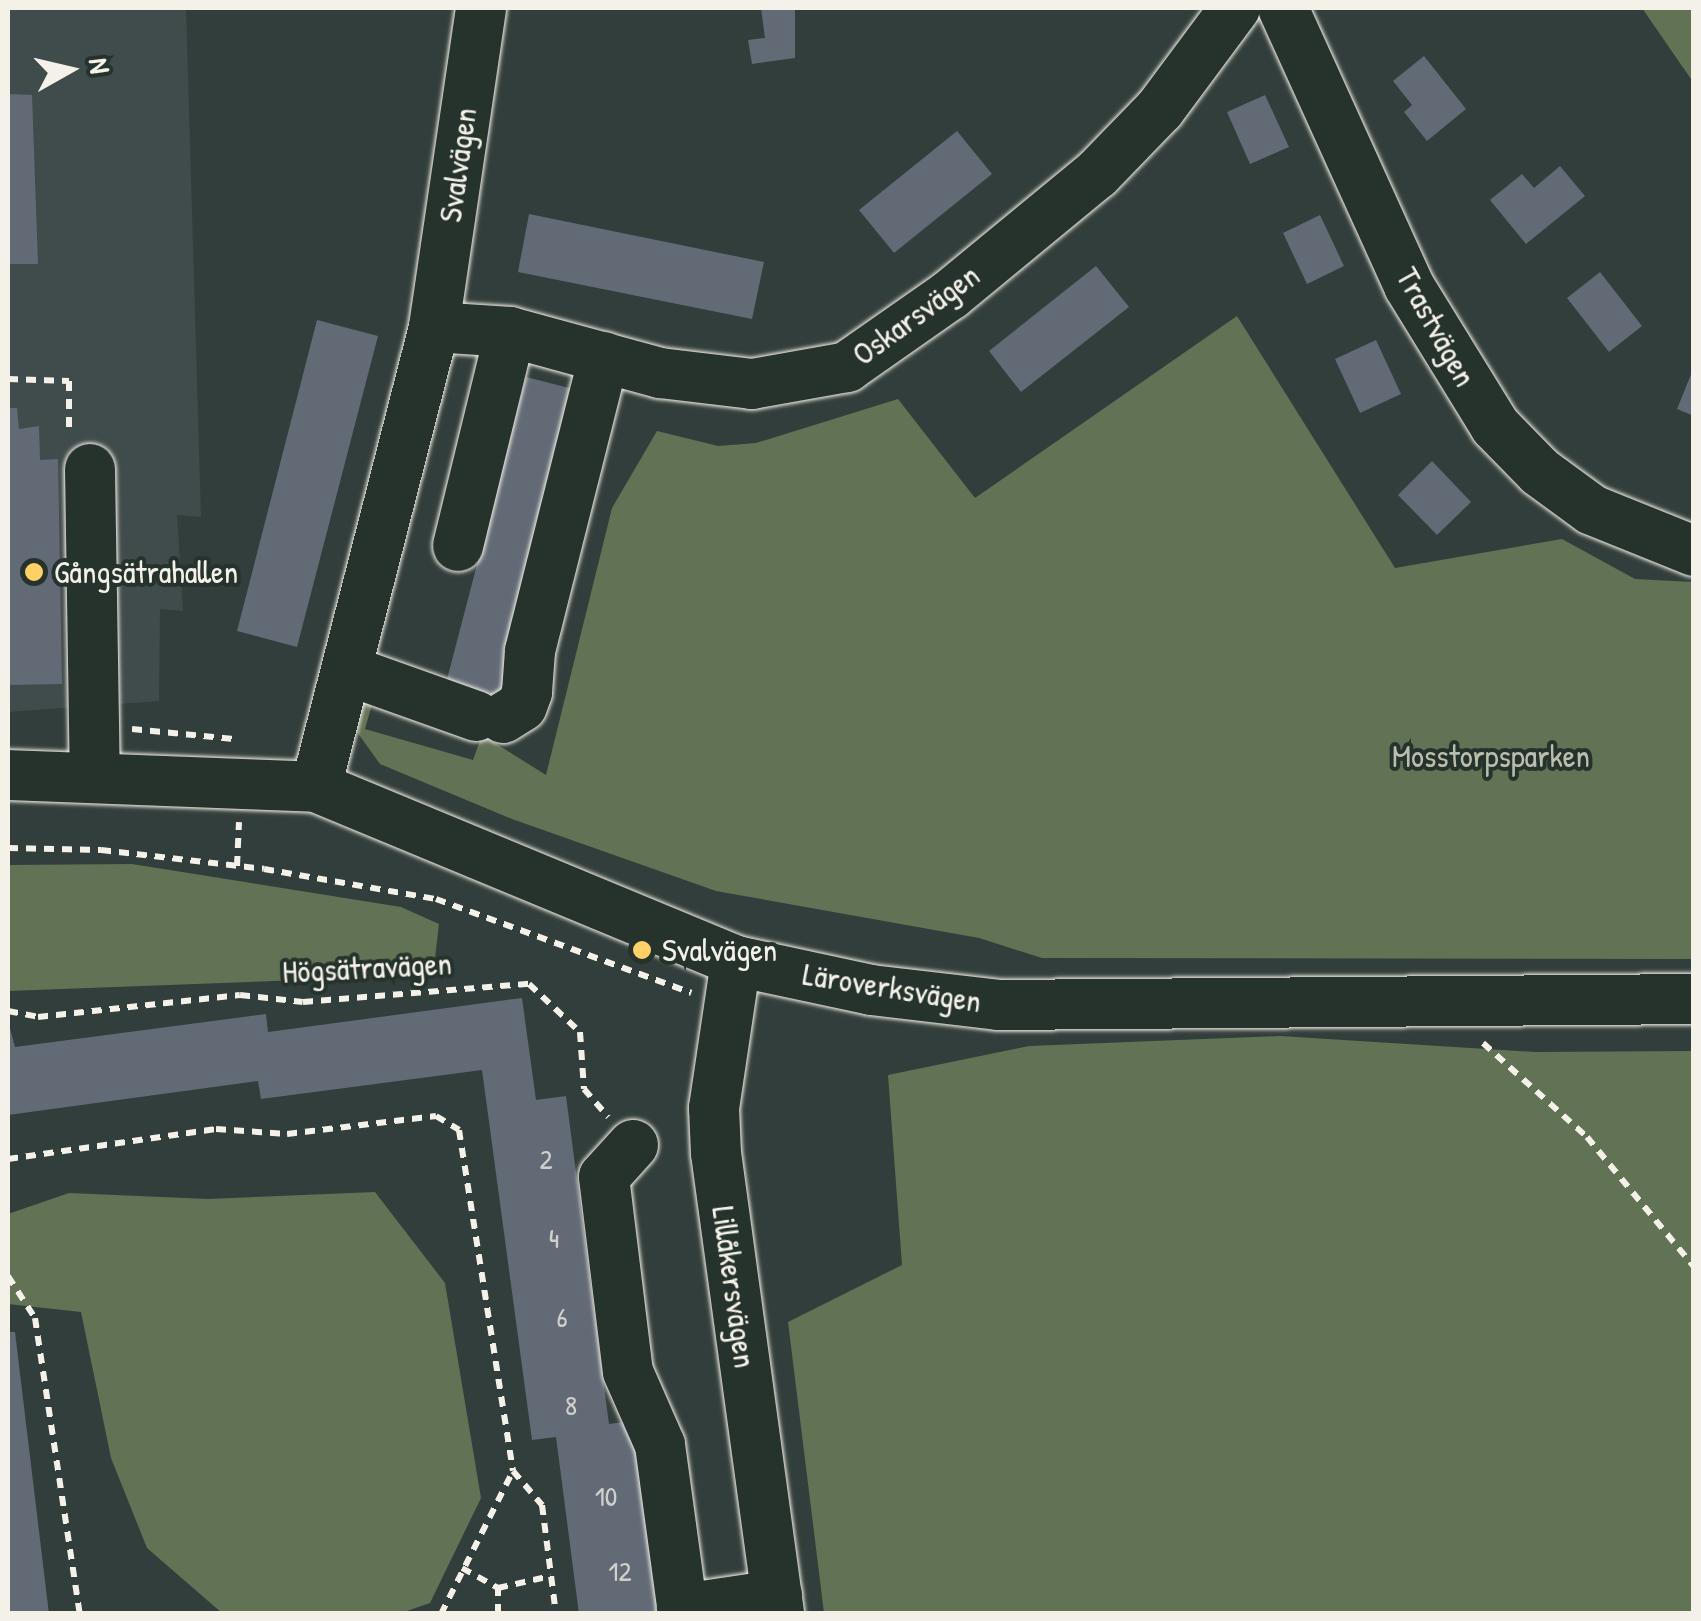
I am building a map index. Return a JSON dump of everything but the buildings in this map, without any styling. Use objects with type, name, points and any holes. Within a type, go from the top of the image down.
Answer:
[{"type":"street","name":"Svalvägen","points":[[316,786],[434,328],[480,8]]},
{"type":"street","name":"Oskarsvägen","points":[[434,328],[510,332],[660,373],[752,384],[847,367],[950,295],[1097,174],[1160,108],[1235,8]]},
{"type":"street","name":"Trastvägen","points":[[1282,8],[1409,286],[1495,426],[1540,472],[1592,510],[1690,560]]},
{"type":"street","points":[[458,546],[510,332]]},
{"type":"street","points":[[347,670],[489,717],[522,706],[530,650],[604,357]]},
{"type":"street","points":[[90,469],[95,775]]},
{"type":"street","name":"Läroverksvägen","points":[[8,775],[95,775],[316,786],[732,984],[871,990],[998,1005],[1442,997],[1694,999]]},
{"type":"street","name":"Lillåkersvägen","points":[[732,984],[714,1108],[716,1153],[778,1604]]},
{"type":"street","points":[[633,1145],[604,1176],[628,1372],[660,1445],[683,1611],[778,1604]]},
{"type":"path","points":[[8,378],[69,381],[68,454],[90,469]]},
{"type":"path","points":[[8,848],[101,850],[238,866],[436,899],[732,984]]},
{"type":"path","name":"Högsätravägen","points":[[8,1011],[38,1017],[240,995],[303,1002],[530,984],[580,1032],[584,1090],[633,1145]]},
{"type":"path","points":[[1442,997],[1470,1031],[1588,1137],[1694,1267]]},
{"type":"path","points":[[8,1158],[216,1129],[287,1134],[436,1116],[459,1130],[513,1471],[542,1505],[556,1614]]},
{"type":"path","points":[[8,1276],[35,1318],[80,1614]]},
{"type":"path","points":[[441,1614],[513,1471]]},
{"type":"path","points":[[462,1568],[498,1588],[551,1576]]},
{"type":"path","points":[[498,1588],[498,1614]]},
{"type":"shaded area","points":[[8,8],[186,8],[201,517],[177,515],[183,611],[160,609],[159,701],[8,712]]},
{"type":"green space","points":[[1642,8],[1693,8],[1693,82]]},
{"type":"green space","name":"Mosstorpsparken","points":[[1237,316],[1395,568],[1562,539],[1635,579],[1693,582],[1693,959],[1042,958],[979,938],[716,891],[512,819],[380,764],[357,732],[363,698],[373,701],[365,729],[473,760],[482,735],[546,775],[612,508],[657,431],[718,446],[756,443],[898,399],[975,498]]},
{"type":"green space","points":[[132,864],[401,907],[439,924],[433,975],[8,991],[8,865]]},
{"type":"green space","points":[[1280,1036],[1535,1052],[1693,1051],[1693,1613],[824,1613],[788,1322],[902,1265],[888,1075],[1029,1046]]},
{"type":"green space","points":[[375,1192],[445,1283],[481,1498],[430,1603],[398,1614],[222,1613],[147,1548],[111,1458],[81,1312],[8,1304],[8,1214],[69,1193],[208,1199]]},
{"type":"place","name":"Gångsätrahallen","points":[[34,572]]},
{"type":"place","name":"Svalvägen","points":[[642,950]]}]
